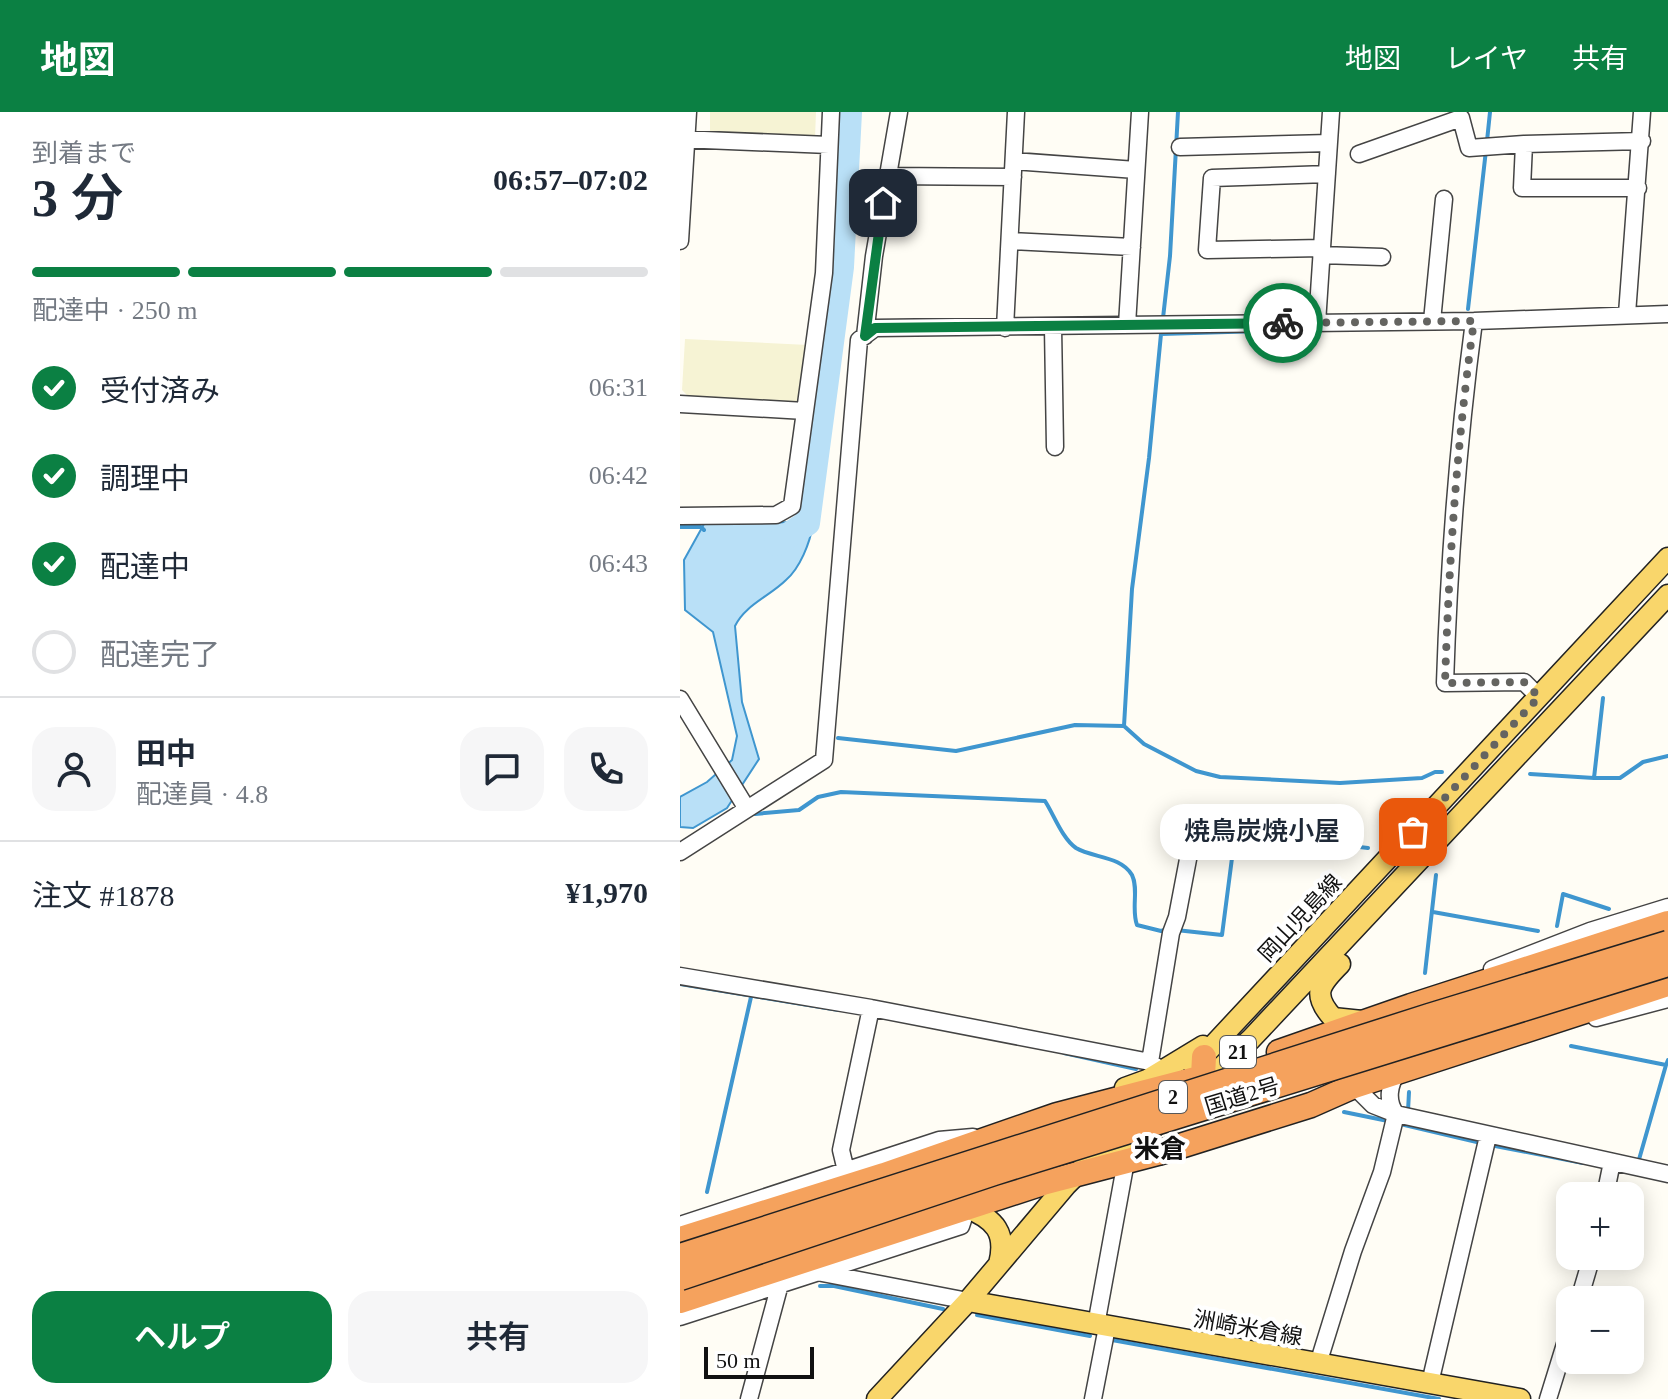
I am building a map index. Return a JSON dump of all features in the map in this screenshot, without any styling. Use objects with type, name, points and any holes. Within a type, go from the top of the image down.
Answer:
[{"type":"highway","points":[[680,1239],[884,1175],[994,1134],[1113,1098],[1160,1073],[1208,1072],[1668,923]]},
{"type":"highway","name":"国道2号","points":[[680,1256],[1340,1044],[1668,943]]},
{"type":"highway","name":"国道2号","points":[[680,1278],[994,1173],[1668,964]]},
{"type":"highway","points":[[1208,1072],[1219,1098],[1243,1108],[1268,1106],[1354,1086],[1668,984]]},
{"type":"highway","points":[[680,1301],[770,1279],[967,1208],[1075,1174],[1112,1157],[1311,1105],[1354,1086]]},
{"type":"highway","points":[[1057,1115],[1079,1115],[1102,1120],[1108,1125],[1112,1157]]},
{"type":"main road","name":"岡山児島線","points":[[877,1399],[968,1301],[1075,1174],[1112,1157],[1160,1073],[1232,1026],[1668,558]]},
{"type":"main road","name":"岡山児島線","points":[[1057,1195],[1112,1157],[1208,1072],[1361,921],[1668,595]]},
{"type":"main road","points":[[1361,921],[1345,959],[1321,987],[1320,997],[1323,1008],[1333,1018],[1375,1020]]},
{"type":"main road","name":"岡山児島線","points":[[1208,1072],[1232,1026]]},
{"type":"main road","points":[[967,1208],[982,1214],[1001,1237],[1003,1248],[999,1264]]},
{"type":"main road","name":"洲崎米倉線","points":[[968,1301],[1520,1399]]},
{"type":"street","points":[[680,241],[688,112]]},
{"type":"street","points":[[680,516],[776,515],[792,506],[824,273],[831,112]]},
{"type":"street","points":[[865,336],[874,256],[899,112]]},
{"type":"street","points":[[1005,328],[1016,112]]},
{"type":"street","points":[[1127,325],[1140,112]]},
{"type":"street","points":[[1317,323],[1331,112]]},
{"type":"street","points":[[1627,314],[1642,112]]},
{"type":"street","points":[[1359,154],[1461,118],[1469,148],[1642,141]]},
{"type":"street","points":[[684,139],[829,145]]},
{"type":"street","points":[[1180,147],[1329,143]]},
{"type":"street","points":[[1524,144],[1522,188],[1638,188]]},
{"type":"street","points":[[888,176],[1013,169],[1136,170]]},
{"type":"street","points":[[1327,174],[1212,178],[1207,250],[1321,252],[1382,257]]},
{"type":"street","points":[[1432,321],[1444,199]]},
{"type":"street","points":[[1010,241],[1132,247]]},
{"type":"street","points":[[680,852],[743,802],[824,760],[859,340],[875,328],[1474,321],[1668,314]]},
{"type":"street","points":[[1474,321],[1455,474],[1445,683],[1524,682],[1539,697]]},
{"type":"street","points":[[1053,327],[1055,447]]},
{"type":"street","points":[[680,404],[805,411]]},
{"type":"street","points":[[680,699],[743,802]]},
{"type":"street","points":[[680,976],[1160,1073],[1173,930],[1193,833]]},
{"type":"street","points":[[1411,1006],[1503,964],[1590,931],[1668,907]]},
{"type":"street","points":[[1542,1023],[1567,1024],[1668,999]]},
{"type":"street","points":[[846,1171],[841,1150],[870,1013]]},
{"type":"street","points":[[1398,1072],[1392,1080],[1390,1098],[1391,1107],[1400,1118]]},
{"type":"street","points":[[1354,1086],[1373,1105],[1400,1118],[1487,1141],[1611,1167],[1668,1174]]},
{"type":"street","points":[[1318,1364],[1353,1251],[1400,1118]]},
{"type":"street","points":[[680,1225],[939,1140],[994,1134]]},
{"type":"street","points":[[1430,1383],[1487,1141]]},
{"type":"street","points":[[1093,1399],[1102,1326],[1112,1157]]},
{"type":"street","points":[[1608,1182],[1611,1167]]},
{"type":"street","points":[[680,1317],[770,1279],[821,1273],[961,1226],[967,1208]]},
{"type":"street","points":[[821,1273],[968,1301]]},
{"type":"street","points":[[749,1399],[770,1279]]},
{"type":"street","points":[[1548,1399],[1556,1373]]},
{"type":"shaded area","points":[[710,112],[816,112],[815,138],[710,133]]},
{"type":"shaded area","points":[[685,339],[808,345],[802,399],[794,404],[691,399],[682,390]]},
{"type":"water","points":[[704,524],[813,524],[807,547],[796,569],[780,586],[745,612],[735,626],[742,702],[759,759],[727,808],[693,828],[680,827],[680,797],[707,782],[732,760],[737,736],[713,632],[685,610],[684,560]]},
{"type":"waterway","points":[[777,543],[807,523],[841,267],[849,112]]},
{"type":"waterway","points":[[1163,318],[1170,256],[1178,112]]},
{"type":"waterway","points":[[1487,141],[1490,112]]},
{"type":"waterway","points":[[1468,309],[1486,150]]},
{"type":"waterway","points":[[1124,726],[1132,589],[1161,334],[1261,331]]},
{"type":"waterway","points":[[680,527],[701,527],[704,530]]},
{"type":"waterway","points":[[1530,774],[1594,778],[1603,698]]},
{"type":"waterway","points":[[838,738],[956,751],[1075,725],[1124,726],[1144,744],[1196,771],[1220,777],[1340,783],[1422,778],[1442,772]]},
{"type":"waterway","points":[[1594,778],[1620,778],[1643,762],[1668,756]]},
{"type":"waterway","points":[[755,814],[799,810],[818,797],[841,792],[1045,801],[1071,844],[1121,864],[1132,875],[1137,925],[1161,931],[1168,929]]},
{"type":"waterway","points":[[1176,930],[1222,935],[1235,835],[1240,833],[1368,848]]},
{"type":"waterway","points":[[1425,973],[1436,875]]},
{"type":"waterway","points":[[1557,926],[1563,894],[1609,909]]},
{"type":"waterway","points":[[1433,912],[1538,931]]},
{"type":"waterway","points":[[680,984],[839,1010]]},
{"type":"waterway","points":[[707,1192],[751,997]]},
{"type":"waterway","points":[[1571,1046],[1666,1065],[1668,1060]]},
{"type":"waterway","points":[[1064,1053],[1136,1069]]},
{"type":"waterway","points":[[1638,1163],[1666,1065]]},
{"type":"waterway","points":[[1408,1111],[1409,1092]]},
{"type":"waterway","points":[[1344,1112],[1388,1121]]},
{"type":"waterway","points":[[1396,1123],[1481,1143]]},
{"type":"waterway","points":[[1490,1145],[1583,1163]]},
{"type":"waterway","points":[[820,1286],[834,1286],[943,1309]]},
{"type":"waterway","points":[[977,1315],[1090,1336]]},
{"type":"waterway","points":[[1112,1340],[1439,1399]]},
{"type":"way so far","points":[[1283,323],[1474,321],[1456,459],[1445,683],[1524,682],[1539,697],[1413,832]]},
{"type":"place","name":"焼鳥炭焼小屋","points":[[1413,832]]},
{"type":"district","name":"米倉","points":[[1160,1149]]},
{"type":"route","points":[[883,203],[865,336],[875,328],[1283,323]]}]
